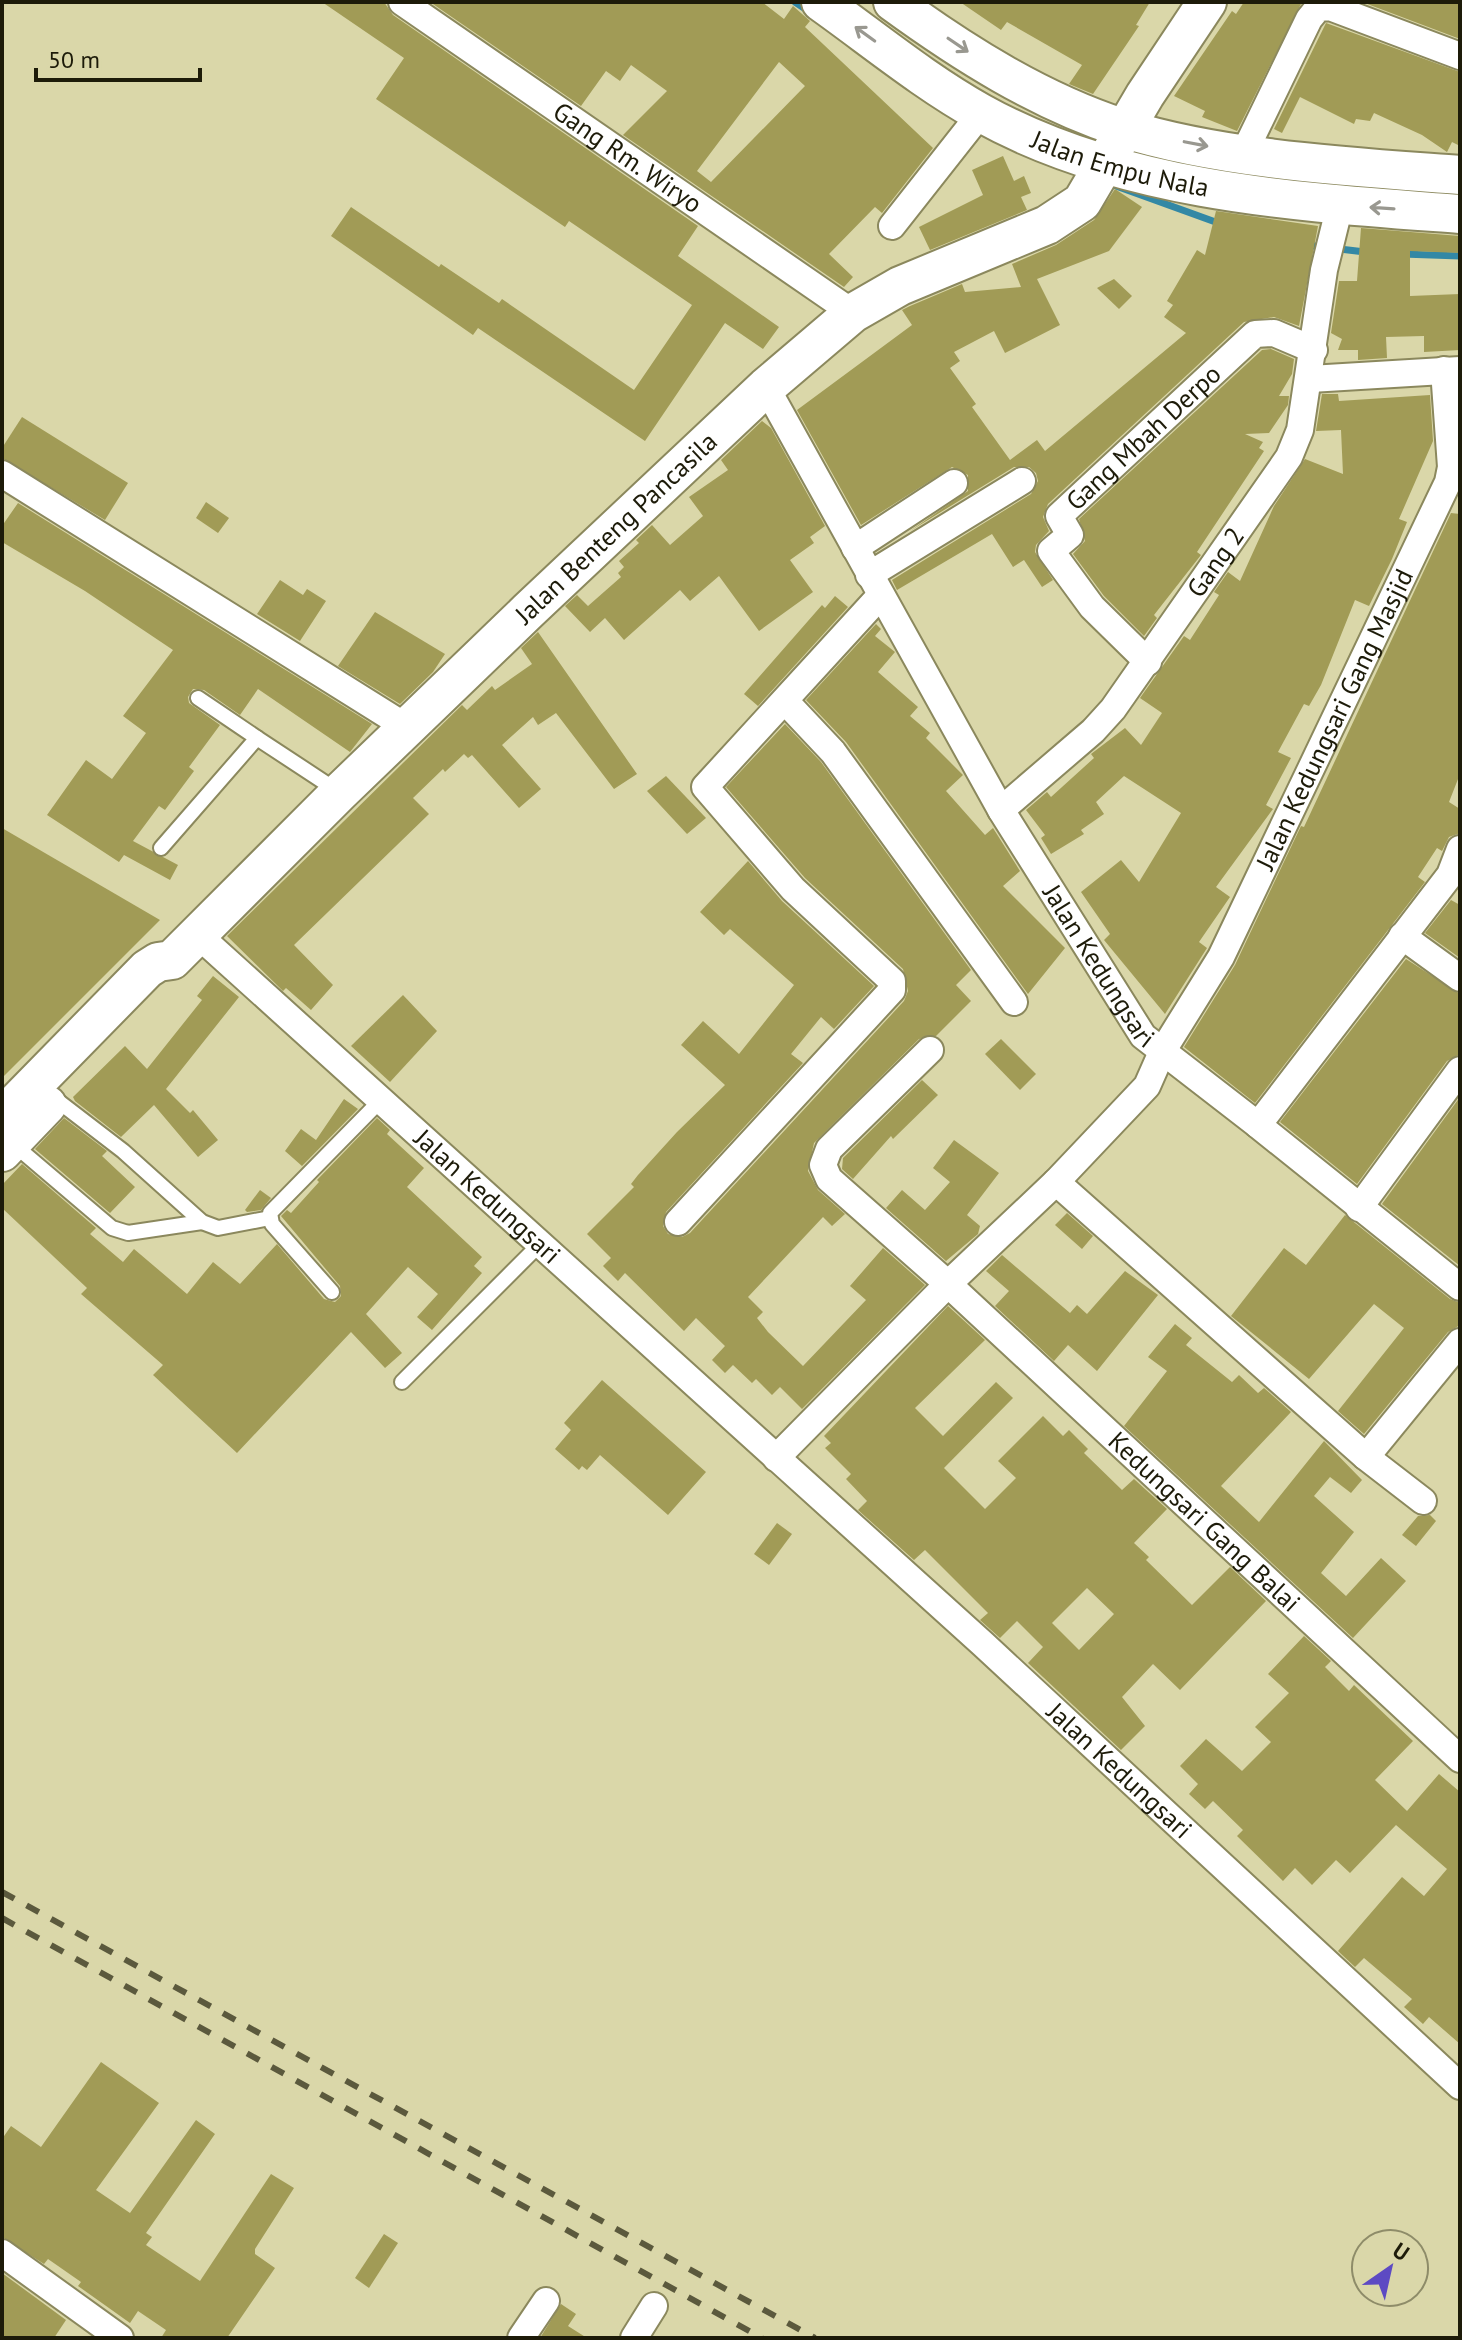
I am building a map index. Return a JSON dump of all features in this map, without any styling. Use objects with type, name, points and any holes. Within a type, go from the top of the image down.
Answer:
[{"type":"street","name":"Gang Rm. Wiryo","points":[[402,2],[853,313]]},
{"type":"street","name":"Jalan Empu Nala","points":[[821,2],[981,113],[1061,149],[1100,173],[1179,181],[1340,205],[1460,214]]},
{"type":"street","name":"Jalan Empu Nala","points":[[893,2],[1007,78],[1125,129],[1244,153],[1349,167],[1460,175]]},
{"type":"street","name":"Jalan Benteng Pancasila","points":[[5,1137],[54,1098],[165,985],[185,948],[339,793],[766,387],[853,313],[900,286],[1047,225],[1082,202],[1207,2]]},
{"type":"street","points":[[1244,153],[1309,19],[1318,8],[1330,7],[1460,56]]},
{"type":"street","points":[[892,226],[981,113]]},
{"type":"street","name":"Gang 2","points":[[1001,810],[1093,731],[1148,662],[1289,457],[1300,430],[1328,252],[1340,205]]},
{"type":"street","name":"Gang Mbah Derpo","points":[[1148,662],[1092,607],[1051,551],[1070,535],[1059,516],[1255,334],[1274,333],[1314,350]]},
{"type":"street","points":[[1310,379],[1452,370]]},
{"type":"street","name":"Jalan Kedungsari Gang Masjid","points":[[1162,1052],[1221,957],[1448,482],[1451,467],[1452,370]]},
{"type":"street","name":"Jalan Kedungsari","points":[[766,387],[1001,810],[1143,1036],[1162,1052],[1140,1094],[1056,1182],[948,1284],[776,1458]]},
{"type":"street","points":[[2,474],[397,718],[408,728]]},
{"type":"street","points":[[678,1222],[889,995],[893,986],[793,889],[705,787],[785,701],[875,585],[1022,481]]},
{"type":"street","points":[[855,548],[954,483]]},
{"type":"street","points":[[785,701],[833,752],[1014,1002]]},
{"type":"street","points":[[1258,1125],[1402,936],[1455,877],[1460,849]]},
{"type":"street","points":[[1402,936],[1460,978]]},
{"type":"street","name":"Jalan Benteng Pancasila","points":[[5,1137],[147,969],[185,948]]},
{"type":"street","name":"Jalan Kedungsari","points":[[185,948],[381,1100],[983,1644],[1460,2086]]},
{"type":"street","name":"Kedungsari Gang Balai","points":[[930,1050],[829,1149],[823,1165],[829,1179],[948,1284],[1460,1759]]},
{"type":"street","points":[[1162,1052],[1460,1287]]},
{"type":"street","points":[[1359,1208],[1460,1070]]},
{"type":"street","points":[[1056,1182],[1366,1457],[1423,1501]]},
{"type":"street","points":[[1366,1457],[1460,1342]]},
{"type":"street","points":[[2,2253],[120,2338]]},
{"type":"street","points":[[521,2338],[546,2301]]},
{"type":"street","points":[[634,2338],[654,2306]]},
{"type":"lane","points":[[198,698],[339,793]]},
{"type":"lane","points":[[161,848],[257,738]]},
{"type":"lane","points":[[54,1098],[123,1151],[202,1222],[218,1228],[270,1218]]},
{"type":"lane","points":[[270,1218],[272,1209],[381,1100]]},
{"type":"lane","points":[[5,1137],[112,1228],[128,1233],[202,1222]]},
{"type":"lane","points":[[270,1218],[332,1292]]},
{"type":"lane","points":[[402,1382],[539,1245]]},
{"type":"building","points":[[322,2],[384,2],[393,15],[698,226],[678,256],[779,327],[763,349],[725,323],[645,441],[478,328],[473,335],[331,236],[351,207],[439,267],[441,264],[499,303],[502,299],[634,390],[692,305],[569,221],[565,227],[376,99],[404,58]]},
{"type":"building","points":[[430,2],[762,2],[784,19],[793,6],[810,21],[805,27],[933,148],[882,213],[875,207],[829,254],[853,277],[844,287],[623,135],[667,91],[631,65],[620,81],[606,71],[581,106]],"holes":[[[779,62],[805,86],[711,182],[697,171]]]},
{"type":"building","points":[[960,2],[1150,2],[1136,25],[1139,26],[1093,94],[1069,84],[1082,65],[1007,22],[1001,30]]},
{"type":"building","points":[[1244,2],[1302,2],[1237,131],[1202,117],[1205,111],[1174,96],[1232,11],[1236,14]]},
{"type":"building","points":[[1362,2],[1460,2],[1460,39]]},
{"type":"building","points":[[1326,23],[1460,72],[1460,146],[1452,142],[1447,152],[1422,135],[1374,113],[1370,121],[1356,119],[1354,124],[1300,97],[1282,133],[1274,129]]},
{"type":"building","points":[[1003,156],[1014,181],[1024,176],[1031,193],[1021,197],[1027,210],[930,250],[919,227],[983,195],[972,170]]},
{"type":"building","points":[[1115,189],[1142,207],[1109,251],[1037,279],[1060,325],[1005,353],[994,331],[954,352],[960,361],[950,368],[976,404],[972,407],[1010,460],[1037,440],[1045,451],[1186,333],[1164,317],[1173,305],[1167,301],[1197,250],[1205,255],[1216,211],[1318,226],[1299,326],[1274,317],[1244,322],[1048,504],[1043,517],[1049,531],[1036,545],[1035,552],[1053,580],[1042,587],[1024,560],[1013,567],[992,534],[897,590],[892,580],[1031,494],[1038,481],[1036,473],[1029,467],[1014,467],[910,531],[968,491],[968,475],[952,467],[861,525],[797,410],[912,325],[902,310],[962,284],[965,292],[1021,287],[1012,264],[1056,245],[1094,220]]},
{"type":"building","points":[[1361,228],[1460,236],[1460,253],[1410,251],[1410,296],[1460,294],[1460,350],[1424,352],[1424,336],[1386,337],[1387,358],[1358,360],[1358,350],[1338,350],[1342,339],[1331,333],[1339,281],[1357,281]]},
{"type":"building","points":[[1114,279],[1132,296],[1119,309],[1097,288]]},
{"type":"building","points":[[1271,349],[1294,359],[1292,374],[1279,396],[1289,396],[1288,405],[1269,433],[1245,434],[1263,442],[1259,448],[1264,451],[1197,552],[1201,555],[1154,615],[1157,618],[1144,636],[1104,596],[1073,554],[1085,541],[1079,519],[1262,350]]},
{"type":"building","points":[[1322,394],[1338,394],[1339,401],[1430,395],[1433,441],[1399,519],[1407,522],[1392,559],[1369,606],[1355,600],[1321,685],[1309,706],[1304,704],[1278,752],[1291,758],[1266,805],[1273,809],[1216,887],[1230,897],[1199,942],[1207,948],[1165,1014],[1104,940],[1110,934],[1081,892],[1121,860],[1139,882],[1181,813],[1124,776],[1096,802],[1104,814],[1081,830],[1084,834],[1051,854],[1041,838],[1045,835],[1026,810],[1047,792],[1051,797],[1094,758],[1091,754],[1125,728],[1141,745],[1162,713],[1140,698],[1184,636],[1190,640],[1219,595],[1214,592],[1228,572],[1240,581],[1274,506],[1305,459],[1343,474],[1341,430],[1316,431]]},
{"type":"building","points":[[22,417],[128,483],[105,520],[2,458],[2,448]]},
{"type":"building","points":[[762,421],[771,428],[825,526],[810,537],[814,543],[790,560],[813,592],[759,631],[719,576],[690,601],[680,590],[624,640],[605,618],[590,632],[565,606],[577,595],[588,606],[621,577],[618,573],[624,567],[619,561],[639,543],[636,540],[652,525],[670,545],[703,516],[689,497],[728,470],[721,460]]},
{"type":"building","points":[[206,502],[229,518],[218,533],[196,518]]},
{"type":"building","points":[[18,503],[372,724],[350,752],[258,689],[240,715],[204,690],[193,689],[188,697],[189,703],[220,725],[189,767],[194,771],[165,810],[159,806],[133,841],[178,865],[170,880],[124,855],[119,862],[47,815],[86,760],[112,779],[146,733],[123,716],[173,650],[85,591],[2,542],[2,526]]},
{"type":"building","points":[[1451,513],[1460,514],[1460,774],[1449,802],[1460,809],[1460,833],[1449,837],[1442,851],[1437,848],[1418,877],[1425,882],[1255,1103],[1184,1047],[1235,965],[1301,826],[1304,827]]},
{"type":"building","points":[[280,580],[303,595],[307,589],[326,601],[300,641],[257,614]]},
{"type":"building","points":[[835,596],[848,607],[758,706],[744,694],[822,605],[825,608]]},
{"type":"building","points":[[375,612],[445,654],[433,672],[400,704],[338,666]]},
{"type":"building","points":[[876,624],[881,629],[875,636],[895,652],[878,672],[918,707],[910,716],[930,733],[926,738],[963,775],[946,791],[985,835],[993,828],[1020,871],[1003,886],[1065,948],[1028,994],[846,742],[806,700]]},
{"type":"building","points":[[538,632],[637,774],[614,789],[556,713],[538,725],[533,717],[502,745],[541,789],[519,808],[472,755],[468,758],[464,754],[445,772],[443,769],[413,798],[429,814],[294,945],[333,985],[311,1010],[286,988],[283,991],[227,936],[462,705],[467,710],[492,686],[495,690],[532,664],[521,648]]},
{"type":"building","points":[[785,724],[821,762],[971,970],[956,985],[971,1001],[936,1036],[919,1039],[814,1143],[808,1171],[818,1190],[845,1214],[832,1226],[823,1217],[748,1297],[763,1312],[757,1318],[768,1332],[803,1366],[866,1300],[850,1286],[883,1248],[925,1285],[802,1409],[780,1387],[772,1395],[756,1379],[752,1383],[733,1365],[725,1373],[712,1360],[725,1346],[696,1318],[684,1331],[625,1273],[618,1281],[603,1266],[611,1258],[587,1234],[634,1187],[631,1184],[638,1175],[677,1132],[725,1085],[681,1045],[703,1021],[739,1054],[794,985],[730,929],[724,935],[700,912],[748,861],[782,901],[874,986],[834,1029],[821,1017],[791,1054],[803,1063],[666,1212],[663,1226],[668,1234],[682,1237],[690,1233],[904,1001],[908,991],[903,969],[805,878],[726,787]]},
{"type":"building","points":[[666,776],[706,818],[687,834],[647,791]]},
{"type":"building","points":[[2,828],[160,920],[2,1078]]},
{"type":"building","points":[[1451,900],[1460,905],[1460,958],[1425,933]]},
{"type":"building","points":[[1406,959],[1460,994],[1460,1054],[1447,1061],[1357,1184],[1280,1122]]},
{"type":"building","points":[[213,976],[239,997],[166,1089],[190,1113],[193,1110],[218,1140],[198,1157],[154,1105],[121,1137],[75,1101],[73,1097],[125,1046],[147,1069],[202,1000],[197,996]]},
{"type":"building","points":[[403,995],[437,1031],[390,1082],[351,1046]]},
{"type":"building","points":[[1001,1039],[1036,1074],[1020,1090],[985,1054]]},
{"type":"building","points":[[922,1080],[938,1095],[893,1139],[891,1136],[853,1179],[842,1169],[843,1158]]},
{"type":"building","points":[[1460,1097],[1460,1266],[1382,1204]]},
{"type":"building","points":[[344,1099],[358,1109],[302,1166],[285,1151],[301,1129],[316,1140]]},
{"type":"building","points":[[64,1118],[107,1151],[102,1156],[135,1187],[110,1213],[35,1149]]},
{"type":"building","points":[[377,1118],[390,1130],[387,1134],[424,1168],[407,1187],[482,1257],[474,1266],[482,1273],[432,1330],[417,1317],[438,1294],[408,1267],[366,1314],[402,1353],[385,1368],[351,1332],[237,1453],[153,1375],[163,1365],[81,1294],[87,1288],[2,1208],[2,1185],[22,1164],[96,1228],[90,1234],[123,1262],[134,1249],[187,1294],[213,1262],[240,1284],[277,1244],[324,1299],[335,1302],[341,1296],[340,1286],[281,1216],[287,1210],[291,1213],[319,1182],[317,1180]]},
{"type":"building","points":[[954,1140],[999,1173],[967,1215],[980,1226],[978,1234],[946,1261],[886,1208],[902,1190],[925,1210],[950,1182],[933,1168]]},
{"type":"building","points":[[260,1190],[271,1198],[261,1210],[247,1212],[245,1210]]},
{"type":"building","points":[[1067,1213],[1093,1236],[1082,1249],[1055,1225]]},
{"type":"building","points":[[1345,1215],[1450,1299],[1460,1303],[1460,1325],[1448,1332],[1364,1434],[1338,1411],[1404,1328],[1374,1304],[1309,1379],[1231,1316],[1284,1248],[1306,1265]]},
{"type":"building","points":[[1002,1255],[1070,1313],[1077,1305],[1087,1314],[1125,1271],[1158,1295],[1097,1371],[1068,1345],[1054,1361],[995,1306],[1009,1291],[986,1271]]},
{"type":"building","points":[[948,1306],[985,1340],[915,1408],[943,1436],[996,1382],[1013,1398],[944,1468],[985,1509],[1016,1478],[998,1461],[1043,1416],[1063,1436],[1069,1430],[1088,1449],[1084,1453],[1122,1490],[1134,1479],[1167,1509],[1134,1543],[1149,1557],[1146,1560],[1192,1605],[1230,1567],[1266,1601],[1180,1690],[1153,1664],[1122,1697],[1145,1726],[1121,1750],[1028,1663],[1043,1647],[1017,1621],[1000,1638],[980,1620],[988,1613],[925,1550],[914,1560],[858,1510],[867,1501],[846,1479],[851,1474],[825,1448],[831,1443],[824,1436]],"holes":[[[1087,1588],[1114,1614],[1079,1650],[1052,1623]]]},
{"type":"building","points":[[1175,1324],[1192,1338],[1186,1345],[1232,1382],[1239,1375],[1258,1393],[1264,1388],[1291,1412],[1221,1486],[1259,1522],[1324,1441],[1362,1480],[1351,1493],[1330,1477],[1314,1496],[1354,1532],[1321,1573],[1346,1596],[1381,1558],[1406,1581],[1353,1638],[1124,1426],[1167,1371],[1148,1357]]},
{"type":"building","points":[[602,1380],[706,1472],[668,1515],[600,1455],[587,1470],[582,1466],[579,1470],[555,1449],[571,1430],[564,1423]]},
{"type":"building","points":[[1430,1515],[1436,1521],[1416,1546],[1402,1535],[1418,1516]]},
{"type":"building","points":[[777,1523],[792,1534],[769,1565],[754,1554]]},
{"type":"building","points":[[1304,1636],[1331,1661],[1325,1667],[1349,1691],[1354,1685],[1413,1741],[1375,1780],[1407,1811],[1439,1774],[1460,1792],[1460,2044],[1429,2017],[1423,2024],[1404,2007],[1412,1999],[1364,1958],[1355,1967],[1338,1951],[1402,1877],[1424,1896],[1447,1869],[1396,1825],[1350,1873],[1336,1860],[1312,1885],[1295,1868],[1283,1881],[1237,1836],[1243,1830],[1213,1801],[1205,1809],[1189,1794],[1198,1784],[1180,1766],[1206,1739],[1242,1771],[1271,1742],[1255,1727],[1289,1693],[1268,1674]]},
{"type":"building","points":[[101,2062],[159,2103],[96,2190],[130,2213],[196,2120],[215,2134],[146,2233],[152,2237],[146,2245],[200,2281],[271,2174],[294,2188],[255,2249],[255,2254],[275,2268],[227,2338],[161,2338],[166,2330],[138,2311],[130,2323],[78,2286],[81,2282],[48,2259],[44,2264],[2,2237],[2,2139],[11,2126],[41,2147]]},
{"type":"building","points":[[384,2234],[398,2243],[369,2288],[355,2278]]},
{"type":"building","points":[[2,2273],[66,2320],[54,2338],[2,2338]]},
{"type":"building","points":[[561,2304],[576,2314],[568,2326],[587,2338],[540,2338]]},
{"type":"waterway","points":[[795,2],[810,12]]},
{"type":"waterway","points":[[1116,186],[1221,224]]},
{"type":"waterway","points":[[1306,245],[1365,252]]},
{"type":"waterway","points":[[1402,254],[1460,256]]},
{"type":"railway","points":[[2,1892],[815,2338]]},
{"type":"railway","points":[[2,1918],[762,2338]]}]
